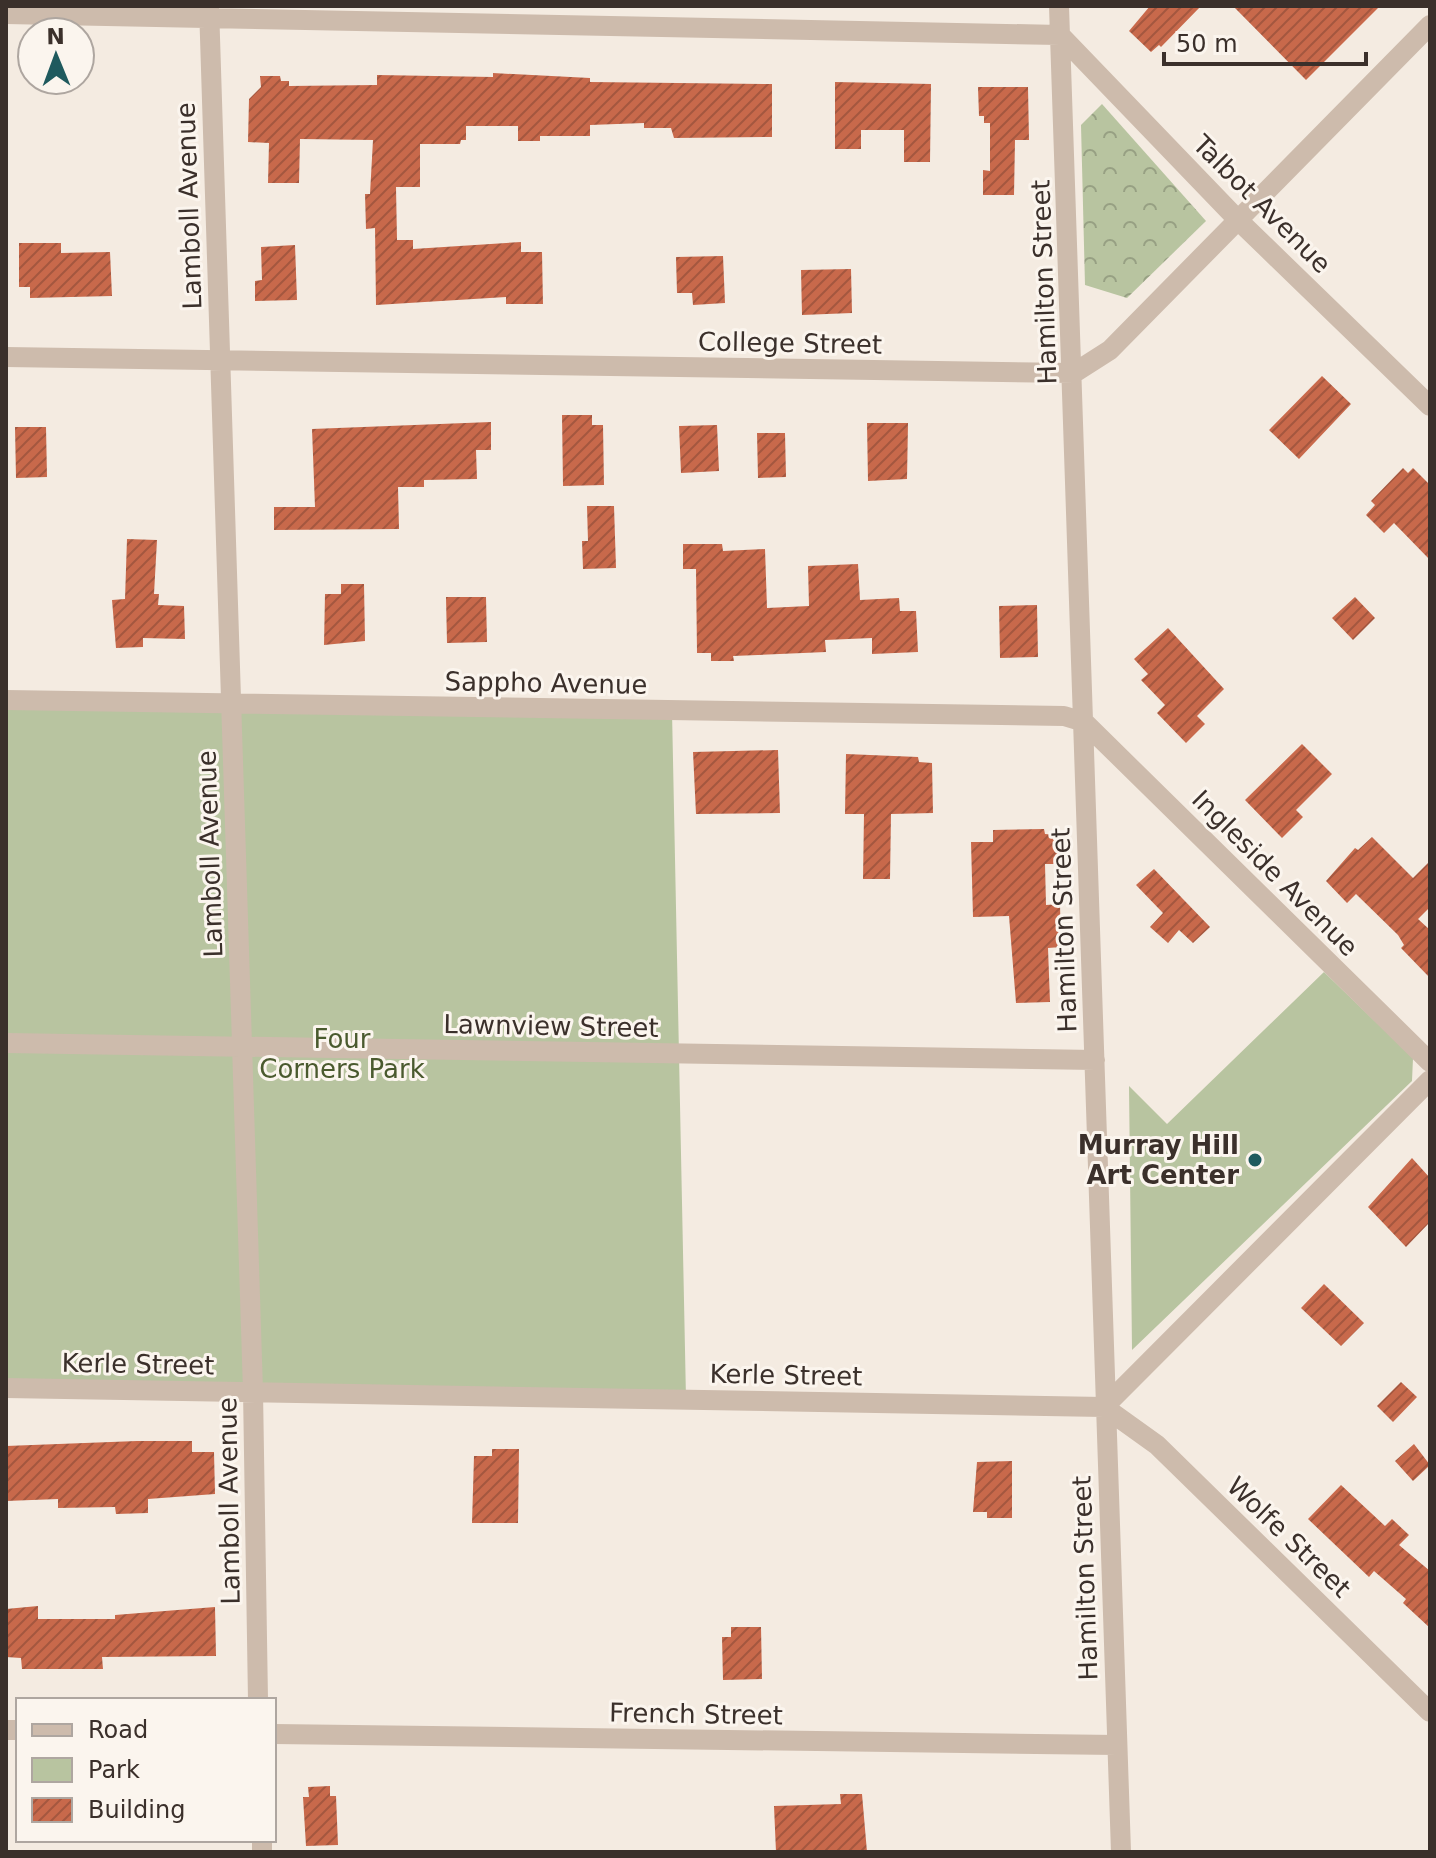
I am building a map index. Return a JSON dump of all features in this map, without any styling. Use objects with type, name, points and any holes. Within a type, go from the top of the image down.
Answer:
[{"type":"street","name":"Hamilton Street","points":[[1059,6],[1074,373],[1104,1407],[1121,1852]]},
{"type":"street","points":[[6,14],[209,12],[1060,35]]},
{"type":"street","name":"Lamboll Avenue","points":[[209,12],[253,1391],[258,1698]]},
{"type":"street","points":[[1074,373],[1110,350],[1430,25]]},
{"type":"street","name":"Talbot Avenue","points":[[1060,35],[1239,221],[1430,406]]},
{"type":"street","name":"College Street","points":[[6,357],[1074,373]]},
{"type":"street","name":"Sappho Avenue","points":[[6,700],[1064,716],[1084,722]]},
{"type":"street","name":"Ingleside Avenue","points":[[1084,722],[1430,1062]]},
{"type":"street","name":"Lawnview Street","points":[[6,1043],[1095,1060]]},
{"type":"street","points":[[1104,1407],[1430,1080]]},
{"type":"street","name":"Kerle Street","points":[[6,1388],[1104,1407]]},
{"type":"street","name":"Wolfe Street","points":[[1104,1407],[1157,1445],[1430,1712]]},
{"type":"street","name":"French Street","points":[[276,1734],[1117,1745]]},
{"type":"green space","points":[[1102,104],[1206,221],[1127,298],[1085,285],[1081,125]]},
{"type":"green space","name":"Four Corners Park","points":[[6,700],[672,711],[686,1399],[6,1388]]},
{"type":"green space","points":[[1324,972],[1413,1058],[1412,1081],[1132,1350],[1129,1086],[1167,1124]]},
{"type":"building","points":[[1150,6],[1201,6],[1161,47],[1159,45],[1151,52],[1129,31]]},
{"type":"building","points":[[1233,6],[1380,6],[1306,80]]},
{"type":"building","points":[[493,73],[590,78],[590,82],[772,84],[772,137],[674,138],[671,128],[644,128],[644,123],[590,125],[590,136],[540,136],[540,141],[518,141],[518,126],[466,126],[466,140],[461,140],[460,144],[420,144],[420,187],[396,187],[397,240],[413,240],[413,249],[521,242],[521,252],[542,252],[543,304],[506,304],[506,297],[376,305],[375,228],[366,229],[365,194],[370,194],[373,140],[300,139],[299,183],[268,183],[269,143],[248,142],[249,99],[261,87],[260,76],[280,76],[281,81],[289,81],[289,86],[377,85],[377,75],[493,77]]},
{"type":"building","points":[[835,82],[931,84],[930,162],[904,162],[904,130],[861,130],[861,149],[835,149]]},
{"type":"building","points":[[978,87],[1028,87],[1029,140],[1015,140],[1014,195],[983,195],[983,170],[990,171],[990,123],[984,123],[984,116],[979,116]]},
{"type":"building","points":[[19,243],[61,243],[61,253],[110,252],[112,296],[30,298],[30,287],[19,287]]},
{"type":"building","points":[[295,245],[297,300],[255,301],[255,281],[262,280],[261,247]]},
{"type":"building","points":[[723,256],[725,303],[693,305],[692,293],[677,293],[676,257]]},
{"type":"building","points":[[851,269],[852,313],[802,315],[801,270]]},
{"type":"building","points":[[1322,376],[1351,404],[1299,459],[1269,430]]},
{"type":"building","points":[[562,415],[592,415],[592,425],[603,425],[604,485],[563,486]]},
{"type":"building","points":[[491,422],[491,450],[476,450],[477,479],[424,480],[424,487],[398,487],[399,529],[274,530],[274,507],[315,507],[312,429]]},
{"type":"building","points":[[867,423],[908,423],[907,479],[868,481]]},
{"type":"building","points":[[717,425],[719,471],[681,473],[679,426]]},
{"type":"building","points":[[15,427],[46,427],[47,477],[16,478]]},
{"type":"building","points":[[757,433],[785,433],[786,477],[758,478]]},
{"type":"building","points":[[1403,468],[1408,473],[1413,468],[1430,485],[1430,560],[1394,523],[1384,533],[1366,515],[1375,505],[1371,501]]},
{"type":"building","points":[[587,506],[614,506],[616,568],[583,569],[582,541],[588,541]]},
{"type":"building","points":[[127,539],[157,540],[154,594],[159,594],[158,605],[184,606],[185,639],[143,638],[143,647],[116,648],[112,600],[125,599]]},
{"type":"building","points":[[683,544],[722,544],[723,551],[765,549],[767,608],[809,606],[808,566],[858,564],[860,600],[899,598],[900,611],[916,611],[918,652],[872,654],[872,638],[825,640],[826,652],[733,656],[734,661],[711,661],[711,653],[697,653],[696,569],[683,569]]},
{"type":"building","points":[[341,584],[364,584],[365,641],[324,645],[325,594],[341,594]]},
{"type":"building","points":[[446,597],[486,597],[487,642],[447,643]]},
{"type":"building","points":[[1355,597],[1375,618],[1353,640],[1332,618]]},
{"type":"building","points":[[1037,605],[1038,657],[1000,658],[999,606]]},
{"type":"building","points":[[1168,628],[1224,689],[1197,716],[1205,724],[1186,743],[1157,713],[1165,705],[1141,680],[1148,674],[1134,659]]},
{"type":"building","points":[[1302,744],[1332,774],[1296,810],[1303,817],[1282,838],[1245,800]]},
{"type":"building","points":[[778,750],[780,813],[696,814],[693,752]]},
{"type":"building","points":[[846,754],[918,757],[919,762],[932,763],[933,813],[891,814],[890,879],[863,879],[864,814],[845,814]]},
{"type":"building","points":[[1044,829],[1045,834],[1057,835],[1058,858],[1054,858],[1054,864],[1045,864],[1046,905],[1060,904],[1061,947],[1048,948],[1050,1002],[1016,1003],[1009,916],[973,917],[971,842],[993,842],[993,830]]},
{"type":"building","points":[[1372,837],[1413,878],[1430,861],[1430,907],[1418,919],[1430,930],[1430,978],[1401,948],[1404,945],[1398,935],[1356,894],[1347,903],[1326,881],[1355,848],[1358,850]]},
{"type":"building","points":[[1154,869],[1210,927],[1193,943],[1179,930],[1168,943],[1150,927],[1163,913],[1136,885]]},
{"type":"building","points":[[1412,1158],[1430,1178],[1430,1222],[1406,1247],[1368,1207]]},
{"type":"building","points":[[1324,1284],[1364,1323],[1341,1346],[1301,1308]]},
{"type":"building","points":[[1401,1382],[1417,1397],[1393,1422],[1377,1406]]},
{"type":"building","points":[[192,1441],[192,1452],[214,1452],[215,1494],[148,1499],[148,1513],[116,1514],[115,1507],[58,1508],[58,1499],[6,1501],[6,1446]]},
{"type":"building","points":[[1414,1444],[1430,1465],[1413,1481],[1395,1461]]},
{"type":"building","points":[[492,1449],[519,1449],[518,1523],[472,1523],[474,1456],[492,1456]]},
{"type":"building","points":[[1012,1461],[1012,1518],[987,1518],[987,1512],[973,1512],[977,1462]]},
{"type":"building","points":[[1341,1485],[1385,1526],[1392,1519],[1409,1535],[1399,1545],[1430,1571],[1430,1628],[1403,1603],[1406,1599],[1374,1571],[1369,1577],[1308,1519]]},
{"type":"building","points":[[38,1606],[38,1619],[115,1619],[115,1615],[215,1607],[216,1656],[102,1657],[103,1669],[22,1669],[21,1658],[6,1657],[6,1609]]},
{"type":"building","points":[[731,1627],[761,1627],[762,1679],[723,1680],[722,1637],[731,1637]]},
{"type":"building","points":[[330,1786],[330,1796],[336,1796],[338,1845],[306,1846],[303,1797],[309,1797],[308,1787]]},
{"type":"building","points":[[840,1794],[862,1794],[867,1852],[776,1852],[774,1806],[841,1804]]},
{"type":"place","name":"Murray Hill Art Center","points":[[1255,1160]]}]
